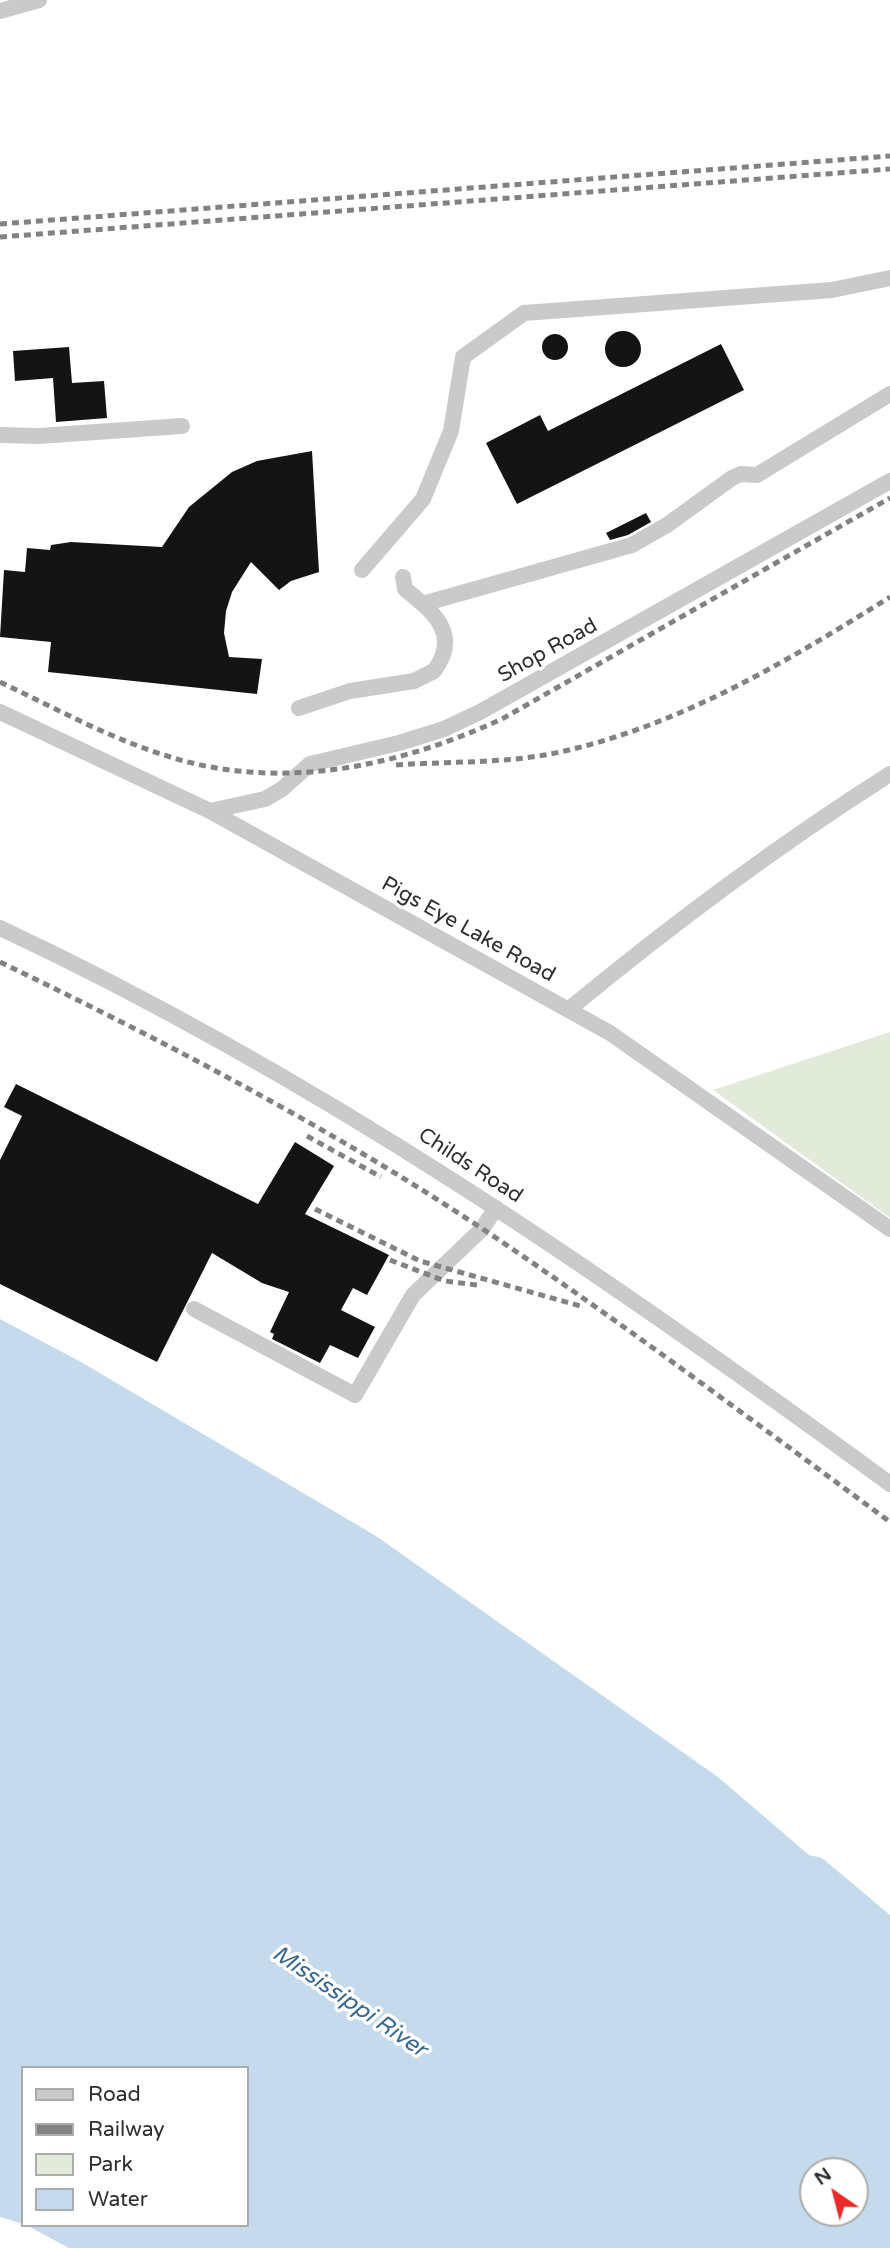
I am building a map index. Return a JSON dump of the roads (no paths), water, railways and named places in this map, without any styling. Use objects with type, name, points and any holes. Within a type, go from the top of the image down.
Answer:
[{"type":"street","points":[[0,11],[39,0]]},
{"type":"street","points":[[362,570],[423,499],[451,431],[463,357],[524,313],[832,290],[890,278]]},
{"type":"street","points":[[426,603],[632,545],[667,525],[732,478],[741,474],[757,475],[890,394]]},
{"type":"street","points":[[0,435],[39,436],[182,426]]},
{"type":"street","name":"Shop Road","points":[[210,811],[265,799],[282,789],[310,764],[399,743],[480,712],[890,481]]},
{"type":"street","points":[[299,708],[350,691],[414,681],[435,671],[445,645],[445,633],[426,603],[405,589],[403,577]]},
{"type":"street","name":"Pigs Eye Lake Road","points":[[0,712],[210,811],[610,1033],[890,1229]]},
{"type":"street","points":[[568,1010],[645,948],[835,809],[890,774]]},
{"type":"street","name":"Childs Road","points":[[0,928],[174,1016],[289,1080],[496,1208],[751,1382],[890,1484]]},
{"type":"street","points":[[194,1308],[355,1395],[413,1295],[482,1229],[496,1208]]},
{"type":"water","name":"Mississippi River","points":[[0,1319],[81,1362],[376,1536],[718,1777],[809,1855],[822,1858],[890,1915],[890,2248],[69,2248],[30,2227],[248,2227],[248,2066],[21,2066],[21,2223],[0,2217]]},
{"type":"railway","points":[[0,224],[890,156]]},
{"type":"railway","points":[[0,237],[890,169]]},
{"type":"railway","points":[[0,682],[120,739],[204,766],[247,772],[291,773],[334,770],[377,762],[420,751],[502,719],[890,498]]},
{"type":"railway","points":[[396,765],[540,756],[647,726],[731,689],[812,645],[890,597]]},
{"type":"railway","points":[[0,962],[195,1060],[386,1167],[508,1246],[604,1313],[890,1522]]},
{"type":"railway","points":[[307,1136],[381,1177]]},
{"type":"railway","points":[[315,1209],[420,1261],[584,1307]]},
{"type":"railway","points":[[390,1260],[445,1281],[477,1285]]}]
